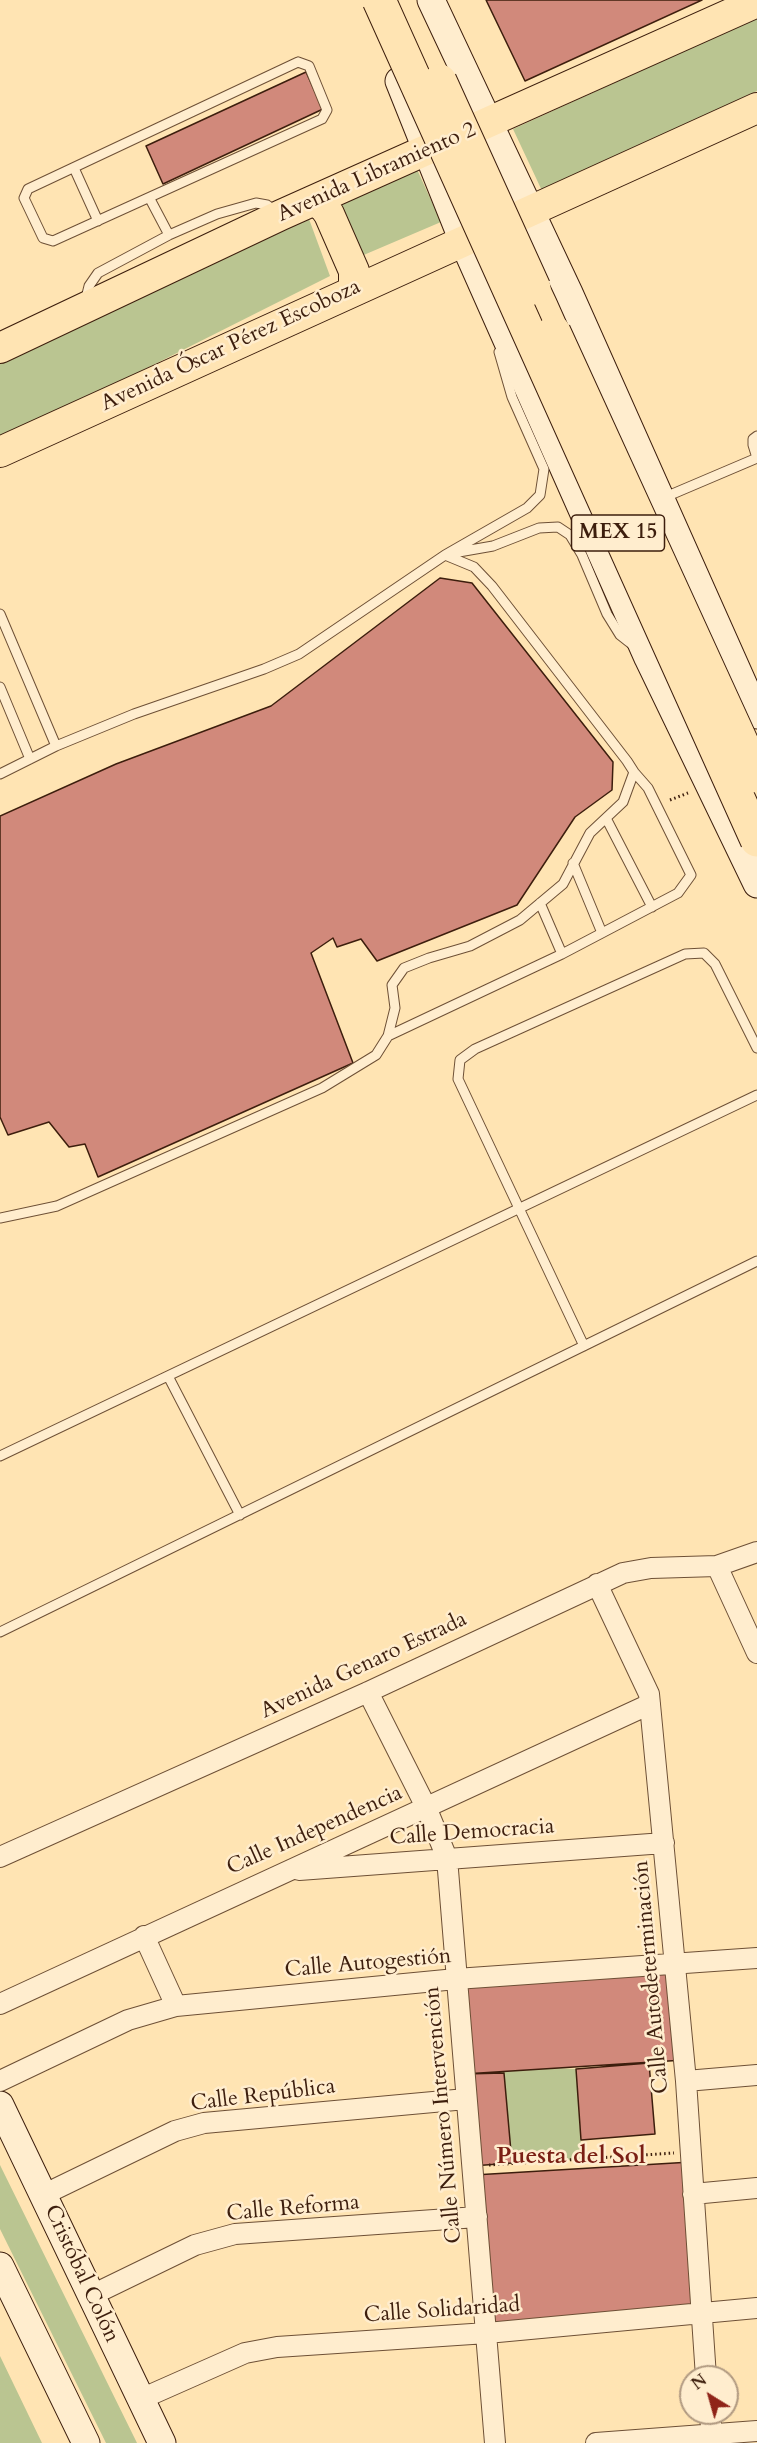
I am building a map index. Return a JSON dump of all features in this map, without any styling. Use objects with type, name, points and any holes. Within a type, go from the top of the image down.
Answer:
[{"type":"highway","name":"MEX 15","points":[[379,0],[493,224],[757,776]]},
{"type":"highway","name":"MEX 15","points":[[403,0],[493,224],[515,298],[672,655],[757,840]]},
{"type":"main road","points":[[364,0],[426,150],[493,224],[569,292],[757,715]]},
{"type":"main road","points":[[431,0],[488,123],[493,224],[487,297],[648,658],[757,884]]},
{"type":"main road","name":"Avenida Libramiento 2","points":[[0,348],[281,215],[757,2]]},
{"type":"main road","points":[[493,224],[757,108]]},
{"type":"main road","points":[[314,201],[324,207],[329,214],[354,271],[354,289]]},
{"type":"main road","name":"Avenida Óscar Pérez Escoboza","points":[[0,452],[493,224]]},
{"type":"main road","points":[[501,326],[506,301],[520,281],[542,277],[569,292]]},
{"type":"main road","name":"Cristóbal Colón","points":[[0,2105],[162,2443]]},
{"type":"main road","points":[[0,2266],[86,2443]]},
{"type":"street","name":"Avenida Genaro Estrada","points":[[0,1857],[368,1692],[623,1573],[651,1568],[717,1566],[757,1552]]},
{"type":"street","points":[[717,1566],[757,1653]]},
{"type":"street","name":"Calle Autodeterminación","points":[[597,1584],[649,1694],[686,2081],[705,2365]]},
{"type":"street","name":"Calle Número Intervención","points":[[368,1692],[426,1807],[447,1858],[495,2443]]},
{"type":"street","name":"Calle Independencia","points":[[0,2004],[650,1704]]},
{"type":"street","name":"Calle Democracia","points":[[284,1871],[664,1843]]},
{"type":"street","points":[[144,1936],[176,2006]]},
{"type":"street","name":"Calle Autogestión","points":[[0,2081],[128,2020],[176,2006],[456,1979],[757,1958]]},
{"type":"street","points":[[686,2081],[757,2075]]},
{"type":"street","name":"Calle República","points":[[43,2195],[175,2131],[204,2123],[466,2099]]},
{"type":"street","points":[[693,2194],[757,2188]]},
{"type":"street","name":"Calle Reforma","points":[[90,2296],[195,2246],[235,2234],[477,2217]]},
{"type":"street","name":"Calle Solidaridad","points":[[141,2399],[245,2352],[278,2347],[487,2333],[757,2308]]},
{"type":"street","points":[[596,2443],[712,2439],[757,2431]]},
{"type":"lane","points":[[298,62],[309,66],[327,110],[322,119],[150,199],[53,241],[42,238],[24,198],[28,189],[298,62]]},
{"type":"lane","points":[[74,168],[98,221]]},
{"type":"lane","points":[[150,199],[169,235]]},
{"type":"lane","points":[[84,307],[89,286],[98,273],[169,235],[217,214],[256,203],[267,205],[281,215]]},
{"type":"lane","points":[[0,774],[56,746],[134,714],[264,669],[299,654],[445,555],[527,508],[540,495],[544,469],[512,397],[487,297]]},
{"type":"lane","points":[[660,499],[757,458],[753,445],[753,439],[757,436]]},
{"type":"lane","points":[[445,555],[493,546],[539,528],[558,526],[570,535],[582,555],[607,614],[620,634],[648,658]]},
{"type":"lane","points":[[387,1036],[602,933],[678,892],[691,875],[648,788],[492,586],[474,567],[445,555]]},
{"type":"lane","points":[[0,614],[56,746]]},
{"type":"lane","points":[[0,687],[30,759]]},
{"type":"lane","points":[[0,1218],[57,1206],[322,1088],[376,1055],[387,1036],[395,1008],[392,984],[404,968],[470,946],[520,920],[563,884],[590,833],[607,820],[623,802],[634,772]]},
{"type":"lane","points":[[607,820],[652,906]]},
{"type":"lane","points":[[573,864],[602,933]]},
{"type":"lane","points":[[540,903],[562,954]]},
{"type":"lane","points":[[584,1346],[458,1079],[460,1060],[475,1049],[685,954],[704,953],[715,964],[757,1048]]},
{"type":"lane","points":[[0,1456],[757,1095]]},
{"type":"lane","points":[[0,1632],[757,1261]]},
{"type":"lane","points":[[168,1376],[240,1515]]},
{"type":"path","points":[[657,806],[709,784]]},
{"type":"path","points":[[472,2166],[690,2152]]},
{"type":"green space","points":[[757,18],[757,91],[727,105],[688,128],[544,195],[513,129]]},
{"type":"green space","points":[[415,165],[441,222],[359,257],[335,198]]},
{"type":"green space","points":[[309,219],[330,276],[0,442],[0,364]]},
{"type":"green space","points":[[556,2068],[576,2069],[582,2159],[472,2166],[464,2074]]},
{"type":"green space","points":[[0,2165],[137,2443],[106,2443],[0,2229]]},
{"type":"green space","points":[[0,2356],[42,2443],[0,2443]]},
{"type":"building","points":[[486,0],[702,0],[525,81]]},
{"type":"building","points":[[306,72],[323,109],[163,184],[146,146]]},
{"type":"building","points":[[440,578],[472,583],[613,762],[612,790],[575,817],[517,905],[377,961],[361,939],[337,947],[333,938],[311,953],[353,1063],[98,1177],[85,1144],[69,1147],[49,1122],[8,1135],[0,1117],[0,816],[116,764],[271,706]]},
{"type":"building","points":[[675,1964],[684,2060],[464,2074],[456,1979]]},
{"type":"building","points":[[649,2063],[655,2134],[581,2140],[576,2069]]},
{"type":"building","points":[[504,2073],[512,2163],[472,2166],[464,2074]]},
{"type":"building","points":[[691,2162],[701,2312],[487,2333],[474,2175]]},
{"type":"district","name":"Puesta del Sol","points":[[571,2157]]}]
